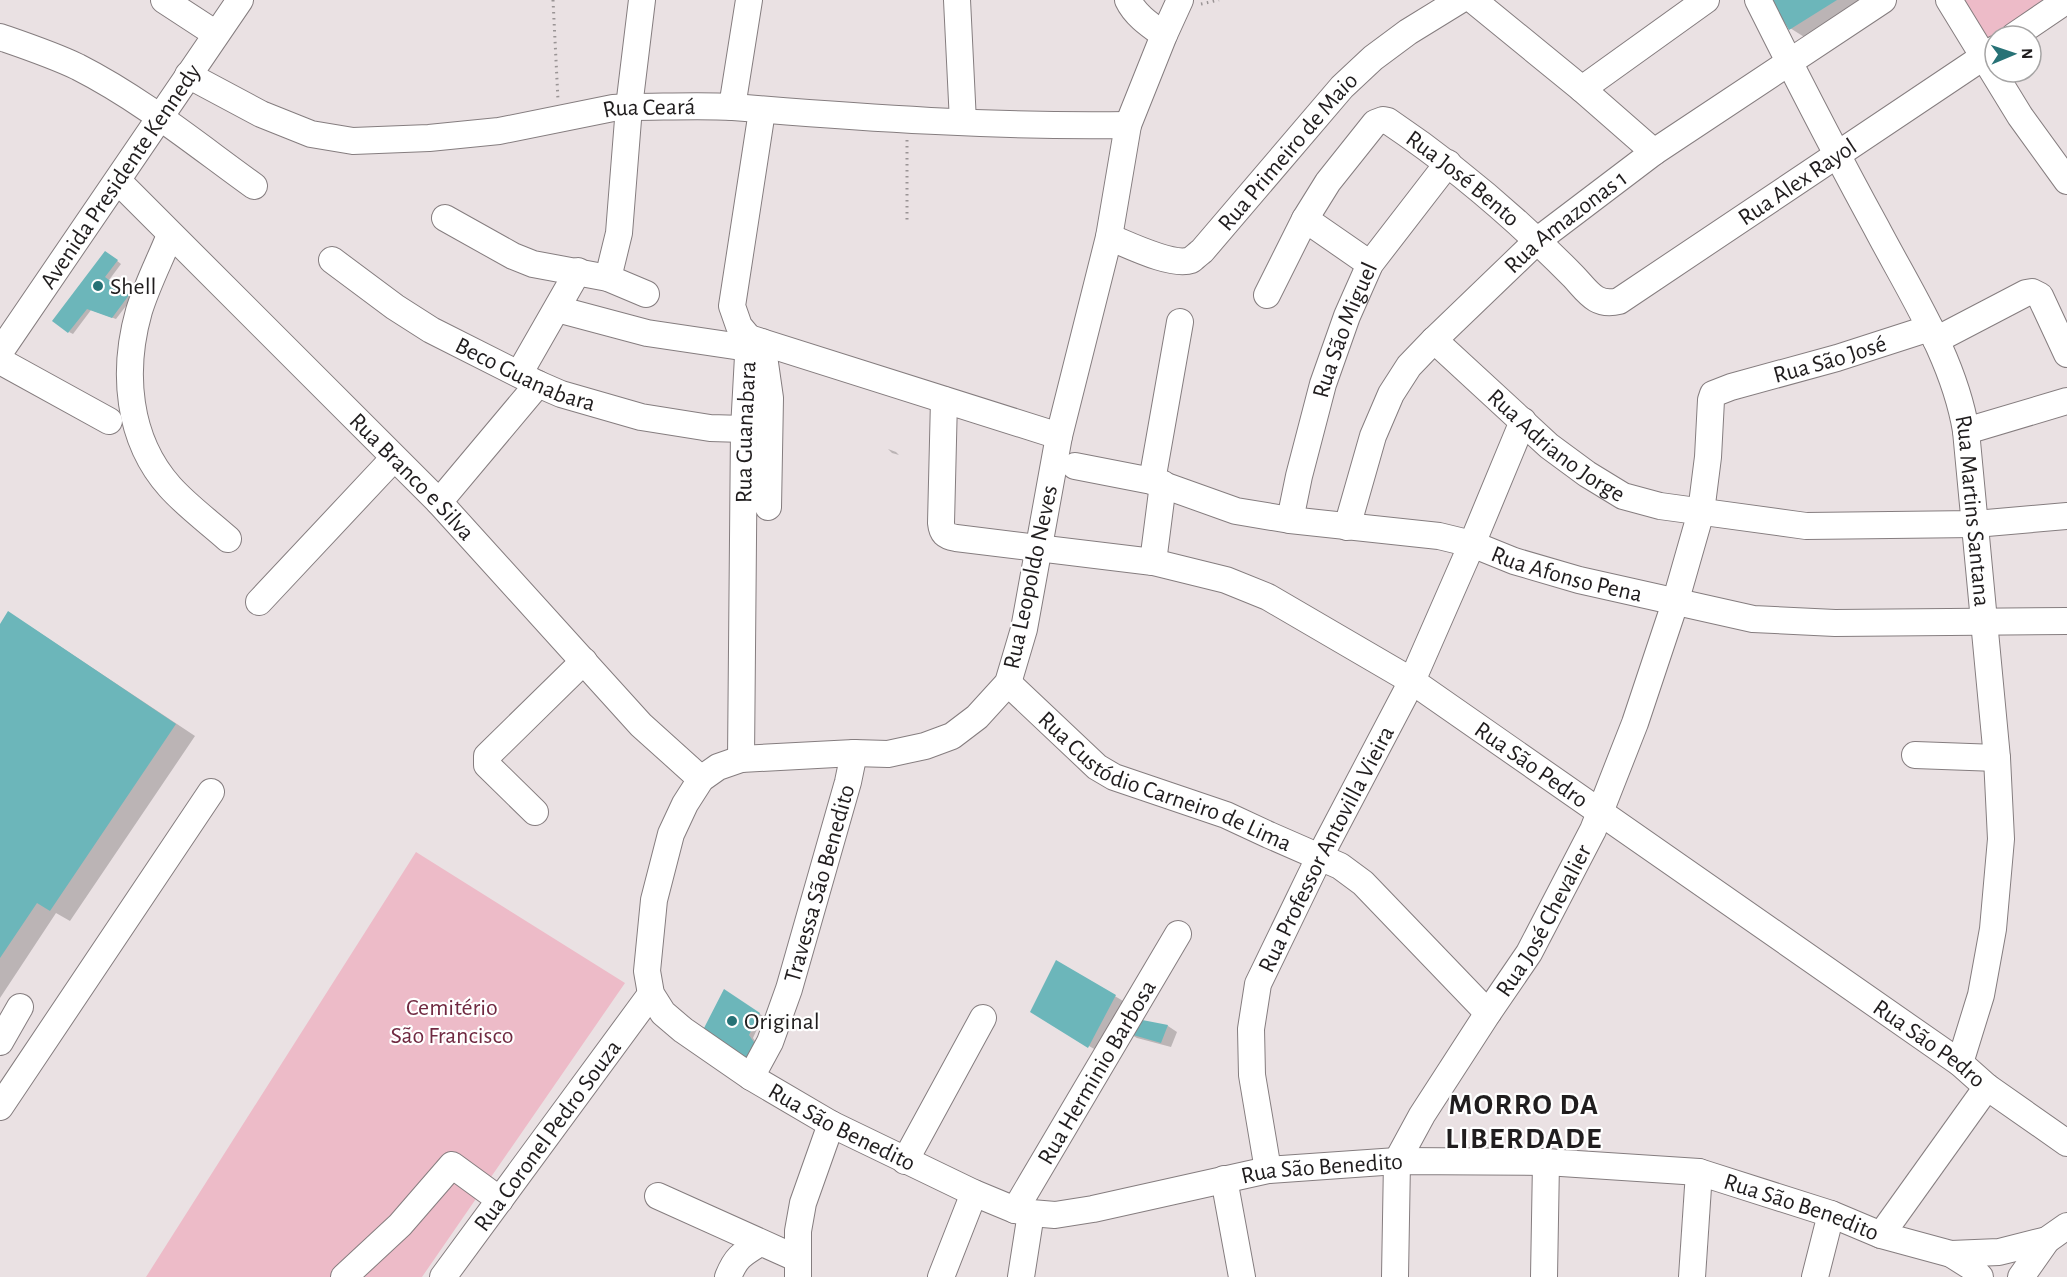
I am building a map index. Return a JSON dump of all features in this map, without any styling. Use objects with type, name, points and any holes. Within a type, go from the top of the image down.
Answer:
[{"type":"street","points":[[164,0],[216,34]]},
{"type":"street","name":"Avenida Presidente Kennedy","points":[[0,352],[240,0]]},
{"type":"street","points":[[608,278],[619,233],[629,107],[642,0]]},
{"type":"street","points":[[732,107],[749,0]]},
{"type":"street","points":[[957,0],[963,122]]},
{"type":"street","points":[[1128,0],[1143,20],[1164,35]]},
{"type":"street","name":"Rua Leopoldo Neves","points":[[651,994],[647,971],[654,900],[671,834],[685,804],[701,779],[718,767],[741,759],[854,753],[888,754],[925,746],[952,736],[977,717],[1008,683],[1024,629],[1059,435],[1109,237],[1128,125],[1180,0]]},
{"type":"street","name":"Rua Primeiro de Maio","points":[[1109,237],[1160,257],[1178,261],[1191,260],[1202,251],[1342,87],[1373,58],[1408,32],[1460,0]]},
{"type":"street","points":[[1473,0],[1582,89],[1654,152]]},
{"type":"street","points":[[1582,89],[1706,0]]},
{"type":"street","name":"Rua Martins Santana","points":[[1758,0],[1837,155],[1933,334],[1962,405],[1985,621],[1997,758],[2001,839],[1993,929],[1981,995],[1960,1064]]},
{"type":"street","name":"Rua Amazonas 1","points":[[1347,527],[1373,436],[1391,394],[1409,366],[1434,340],[1538,240],[1654,152],[1883,0]]},
{"type":"street","points":[[1949,0],[1983,44]]},
{"type":"street","points":[[2032,24],[2067,0]]},
{"type":"street","points":[[0,37],[76,66],[111,85],[254,186]]},
{"type":"street","name":"Rua Alex Rayol","points":[[1596,300],[1605,303],[1619,301],[1983,56]]},
{"type":"street","name":"Rua Ceará","points":[[188,75],[261,114],[310,134],[353,141],[429,138],[499,131],[613,108],[629,107],[732,107],[907,121],[1064,126],[1128,125]]},
{"type":"street","points":[[2004,84],[2020,116],[2067,181]]},
{"type":"street","name":"Rua Guanabara","points":[[741,759],[744,429],[753,343],[739,326],[732,306],[762,111]]},
{"type":"street","name":"Rua José Bento","points":[[1305,219],[1328,182],[1375,123],[1388,121],[1448,163],[1538,240],[1596,300]]},
{"type":"street","name":"Rua São Miguel","points":[[1290,520],[1323,384],[1347,316],[1370,264],[1448,163]]},
{"type":"street","name":"Rua Branco e Silva","points":[[118,181],[439,502],[641,724],[701,779]]},
{"type":"street","points":[[445,218],[513,256],[533,264],[608,278],[646,294]]},
{"type":"street","points":[[1267,295],[1305,219],[1370,264]]},
{"type":"street","points":[[170,235],[139,311],[131,353],[130,388],[135,425],[147,456],[171,488],[228,539]]},
{"type":"street","name":"Beco Guanabara","points":[[332,260],[395,307],[431,330],[561,394],[641,417],[687,425],[744,429]]},
{"type":"street","points":[[439,502],[529,379],[557,309],[578,271]]},
{"type":"street","name":"Rua São José","points":[[1731,387],[1933,334],[2032,292],[2040,296],[2067,354]]},
{"type":"street","points":[[557,309],[647,333],[753,343],[1059,435]]},
{"type":"street","points":[[1153,562],[1157,482],[1180,322]]},
{"type":"street","name":"Rua Adriano Jorge","points":[[1434,340],[1549,446],[1587,474],[1623,496],[1660,506],[1806,526],[1975,524],[2067,516]]},
{"type":"street","points":[[753,343],[770,398],[768,507]]},
{"type":"street","points":[[0,361],[109,421]]},
{"type":"street","name":"Rua José Chevalier","points":[[1395,1277],[1397,1161],[1422,1115],[1528,953],[1584,848],[1635,723],[1676,603],[1701,512],[1708,457],[1711,400],[1718,391],[1731,387]]},
{"type":"street","name":"Rua São Pedro","points":[[944,400],[942,532],[950,537],[1153,562],[1226,580],[1268,597],[1412,681],[1600,810],[1960,1064],[1988,1087],[2067,1143]]},
{"type":"street","points":[[1966,431],[2067,401]]},
{"type":"street","name":"Rua Professor Antovilla Vieira","points":[[1268,1170],[1252,1075],[1251,1029],[1258,984],[1319,858],[1412,681],[1523,421]]},
{"type":"street","points":[[259,602],[394,458]]},
{"type":"street","name":"Rua Afonso Pena","points":[[1075,466],[1157,482],[1236,511],[1290,520],[1439,536],[1472,544],[1536,568],[1676,603],[1753,619],[1835,623],[2067,621]]},
{"type":"street","points":[[535,812],[487,765],[487,756],[584,661]]},
{"type":"street","name":"Rua Custódio Carneiro de Lima","points":[[1008,683],[1060,730],[1086,758],[1114,777],[1226,815],[1340,866],[1363,883],[1488,1013]]},
{"type":"street","name":"Travessa São Benedito","points":[[751,1077],[770,1042],[789,989],[848,782],[854,753]]},
{"type":"street","points":[[1915,755],[1997,758]]},
{"type":"street","points":[[0,1107],[211,792]]},
{"type":"street","name":"Rua Herminio Barbosa","points":[[1021,1277],[1023,1211],[1178,934]]},
{"type":"street","name":"Rua São Benedito","points":[[651,994],[663,1013],[683,1030],[751,1077],[831,1124],[974,1193],[1023,1211],[1055,1215],[1093,1209],[1268,1170],[1397,1161],[1546,1162],[1699,1172],[1830,1214],[1881,1235],[1952,1254],[2000,1252],[2057,1233]]},
{"type":"street","name":"Rua Coronel Pedro Souza","points":[[443,1277],[651,994]]},
{"type":"street","points":[[0,1042],[20,1007]]},
{"type":"street","points":[[905,1161],[983,1018]]},
{"type":"street","points":[[1881,1235],[1988,1087]]},
{"type":"street","points":[[798,1268],[798,1231],[803,1203],[831,1124]]},
{"type":"street","points":[[1544,1277],[1546,1162]]},
{"type":"street","points":[[344,1277],[400,1225],[452,1165],[500,1200]]},
{"type":"street","points":[[1692,1277],[1699,1172]]},
{"type":"street","points":[[1224,1179],[1242,1277]]},
{"type":"street","points":[[941,1277],[974,1193]]},
{"type":"street","points":[[658,1196],[760,1243],[798,1268]]},
{"type":"street","points":[[1815,1277],[1830,1214]]},
{"type":"street","name":"Rua São Benedito","points":[[2021,1277],[2057,1233]]},
{"type":"street","points":[[728,1277],[741,1254],[760,1243]]},
{"type":"street","points":[[1952,1254],[1970,1266],[1980,1277]]},
{"type":"path","points":[[553,0],[558,119]]},
{"type":"path","points":[[907,121],[907,222]]},
{"type":"green space","points":[[1957,0],[2050,0],[2015,24],[1983,24],[1983,46],[1981,47]]},
{"type":"green space","name":"Cemitério São Francisco","points":[[416,852],[625,983],[422,1277],[146,1277]]},
{"type":"building","points":[[1771,0],[1837,0],[1789,30]]},
{"type":"building","name":"Shell","points":[[105,251],[118,260],[105,277],[129,295],[112,318],[87,309],[68,333],[52,321]]},
{"type":"building","points":[[8,611],[176,724],[50,911],[37,903],[0,958],[0,624]]},
{"type":"building","points":[[1056,960],[1116,995],[1088,1048],[1030,1012]]},
{"type":"building","name":"Original","points":[[724,989],[760,1013],[749,1035],[758,1048],[747,1061],[703,1030]]},
{"type":"building","points":[[1132,1018],[1168,1025],[1161,1043],[1126,1033]]},
{"type":"place","name":"Shell","points":[[98,286]]},
{"type":"place","name":"Original","points":[[732,1021]]},
{"type":"district","name":"MORRO DA LIBERDADE","points":[[1524,1121]]}]
